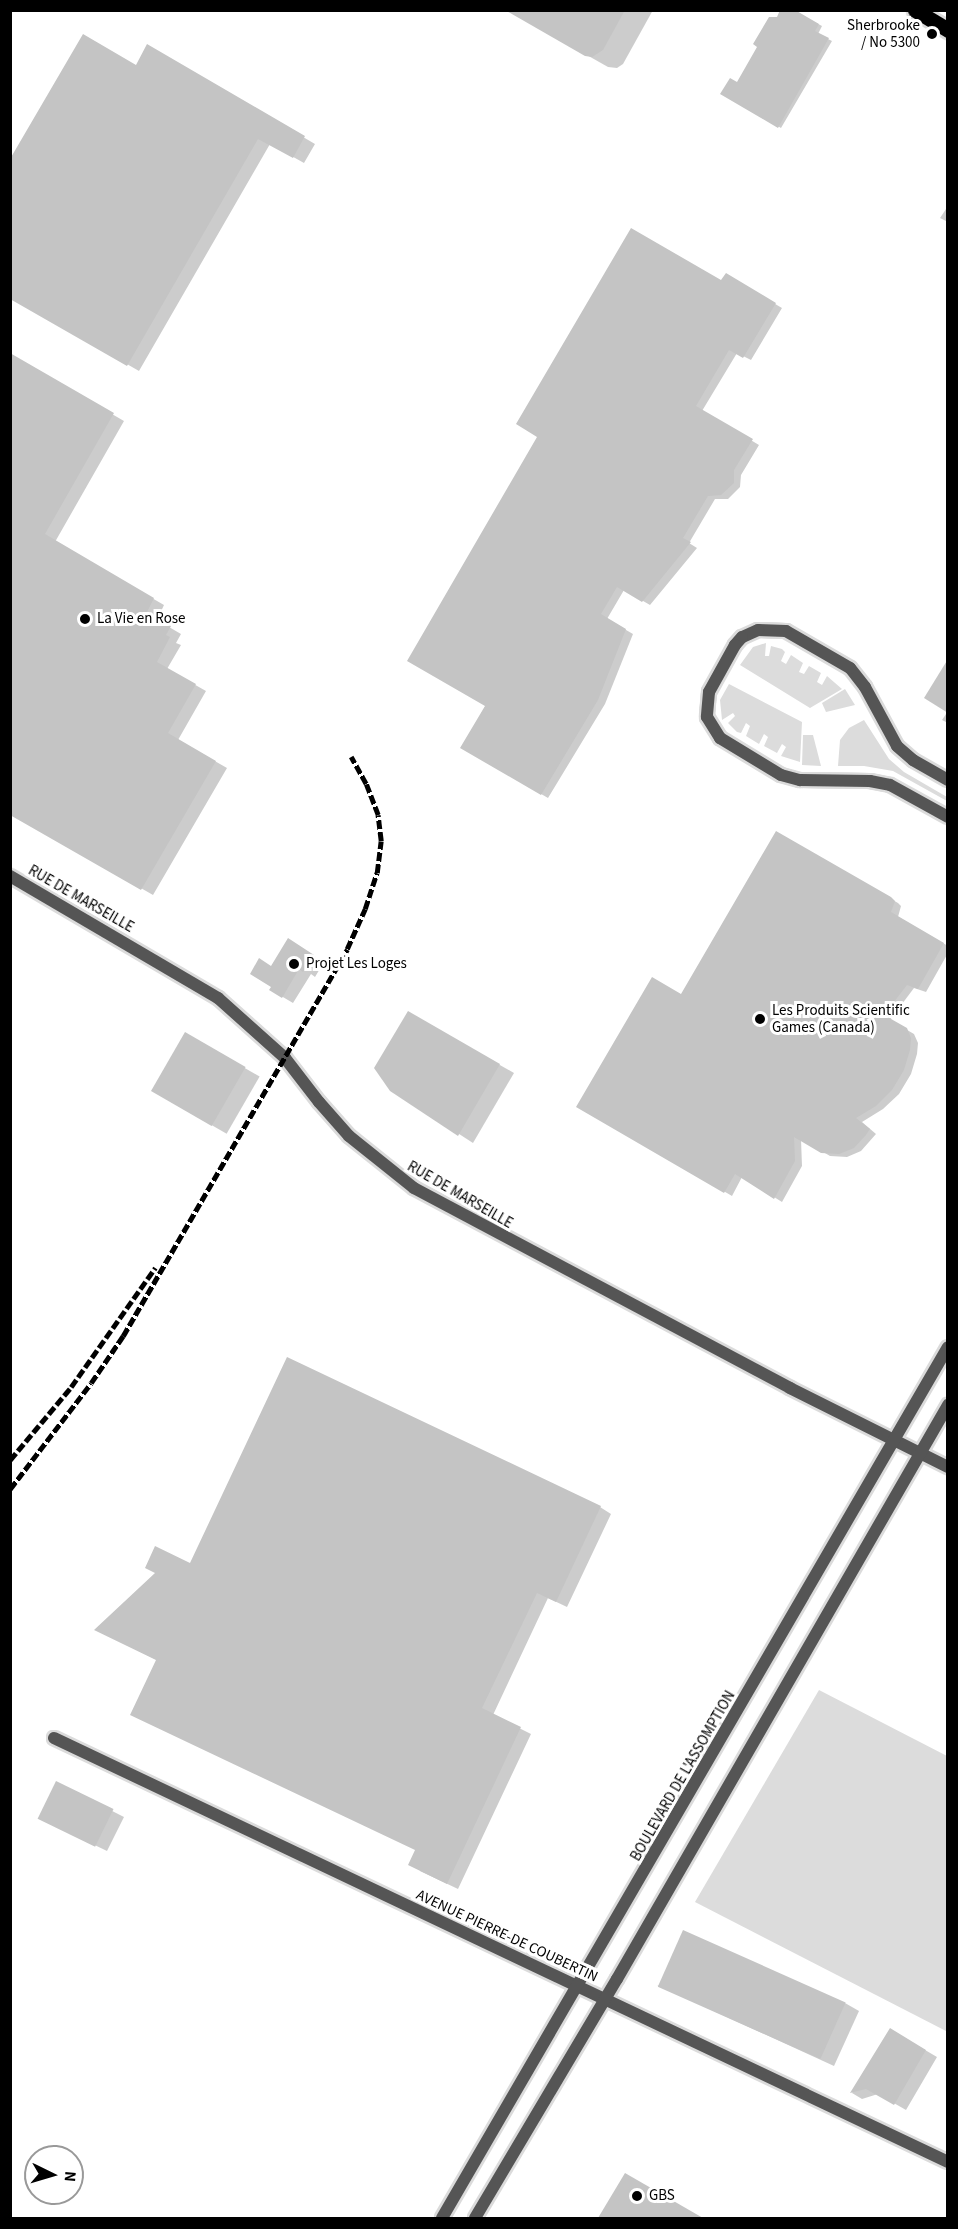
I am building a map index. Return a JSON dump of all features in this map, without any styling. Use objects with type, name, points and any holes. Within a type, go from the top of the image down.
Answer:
[{"type":"main road","points":[[915,10],[948,30]]},
{"type":"street","points":[[948,780],[913,760],[897,746],[865,687],[850,668],[786,631],[758,630],[742,637],[735,645],[709,692],[707,717],[720,738],[781,775],[800,780],[870,781],[890,785],[948,817]]},
{"type":"street","name":"RUE DE MARSEILLE","points":[[10,876],[218,998],[285,1058],[349,1136],[414,1188],[672,1327],[892,1441],[948,1467]]},
{"type":"street","name":"BOULEVARD DE L'ASSOMPTION","points":[[442,2218],[948,1347]]},
{"type":"street","points":[[475,2218],[605,1999],[948,1405]]},
{"type":"street","name":"AVENUE PIERRE-DE COUBERTIN","points":[[54,1738],[948,2162]]},
{"type":"shaded area","points":[[766,643],[765,656],[769,656],[771,646],[782,649],[785,652],[781,661],[786,664],[791,655],[803,663],[799,672],[804,674],[809,666],[821,673],[817,682],[822,685],[827,676],[842,689],[810,708],[740,665],[753,647]]},
{"type":"shaded area","points":[[729,684],[802,722],[800,762],[781,756],[786,747],[782,744],[777,753],[764,746],[768,737],[764,734],[759,744],[746,736],[750,726],[746,723],[741,733],[737,732],[728,723],[735,716],[733,713],[722,720],[720,700]]},
{"type":"shaded area","points":[[845,689],[855,705],[826,712],[822,703]]},
{"type":"shaded area","points":[[864,720],[889,759],[904,772],[947,797],[947,801],[893,771],[864,766],[838,766],[840,740],[849,728]]},
{"type":"shaded area","points":[[803,735],[813,735],[821,766],[802,765]]},
{"type":"shaded area","points":[[819,1690],[947,1756],[946,2031],[695,1902]]},
{"type":"building","points":[[505,10],[625,10],[603,50],[592,57],[585,56]]},
{"type":"building","points":[[780,10],[795,10],[819,24],[815,31],[829,38],[778,128],[720,94],[730,78],[737,82],[757,47],[753,44],[769,17],[777,17]]},
{"type":"building","points":[[83,34],[136,65],[147,44],[305,136],[293,158],[258,139],[127,366],[10,299],[10,159]]},
{"type":"building","points":[[631,228],[721,280],[726,273],[776,303],[743,358],[729,350],[696,406],[753,439],[734,470],[734,483],[721,495],[708,496],[683,538],[691,542],[642,602],[617,587],[601,614],[626,629],[598,700],[541,795],[460,748],[485,706],[407,661],[537,437],[516,424]]},
{"type":"building","name":"La Vie en Rose","points":[[10,353],[114,413],[45,534],[154,598],[147,612],[171,626],[166,635],[170,637],[157,662],[196,684],[168,733],[216,761],[141,890],[10,815]]},
{"type":"building","points":[[948,659],[948,713],[924,698]]},
{"type":"building","name":"Les Produits Scientific Games (Canada)","points":[[776,831],[891,897],[895,901],[891,912],[944,943],[918,989],[907,985],[884,1015],[907,1028],[911,1038],[910,1050],[904,1070],[892,1090],[876,1106],[856,1118],[870,1129],[854,1148],[839,1154],[821,1153],[794,1137],[795,1161],[774,1199],[735,1174],[724,1193],[576,1107],[652,977],[681,994]]},
{"type":"building","name":"Projet Les Loges","points":[[288,938],[314,955],[303,972],[299,969],[282,998],[269,990],[271,987],[250,974],[259,958],[271,966]]},
{"type":"building","points":[[408,1011],[500,1064],[458,1136],[390,1091],[374,1068]]},
{"type":"building","points":[[185,1032],[246,1067],[212,1126],[151,1091]]},
{"type":"building","points":[[287,1357],[601,1506],[556,1602],[537,1593],[482,1708],[521,1727],[447,1884],[408,1865],[415,1850],[130,1715],[156,1660],[94,1630],[155,1573],[145,1568],[155,1546],[190,1563]]},
{"type":"building","points":[[56,1781],[114,1809],[95,1847],[38,1819]]},
{"type":"building","points":[[683,1930],[846,2002],[820,2059],[658,1987]]},
{"type":"building","points":[[890,2028],[926,2050],[894,2105],[866,2089],[850,2093]]},
{"type":"building","name":"GBS","points":[[625,2173],[703,2218],[598,2218]]},
{"type":"railway","points":[[10,1489],[91,1383],[123,1336],[347,949],[365,909],[377,873],[381,841],[378,815],[366,784],[351,757]]},
{"type":"railway","points":[[10,1460],[71,1387],[155,1268]]},
{"type":"place","name":"Sherbrooke / No 5300","points":[[932,34]]},
{"type":"place","name":"La Vie en Rose","points":[[85,619]]},
{"type":"place","name":"Projet Les Loges","points":[[294,964]]},
{"type":"place","name":"Les Produits Scientific Games (Canada)","points":[[760,1019]]},
{"type":"place","name":"GBS","points":[[637,2196]]}]
